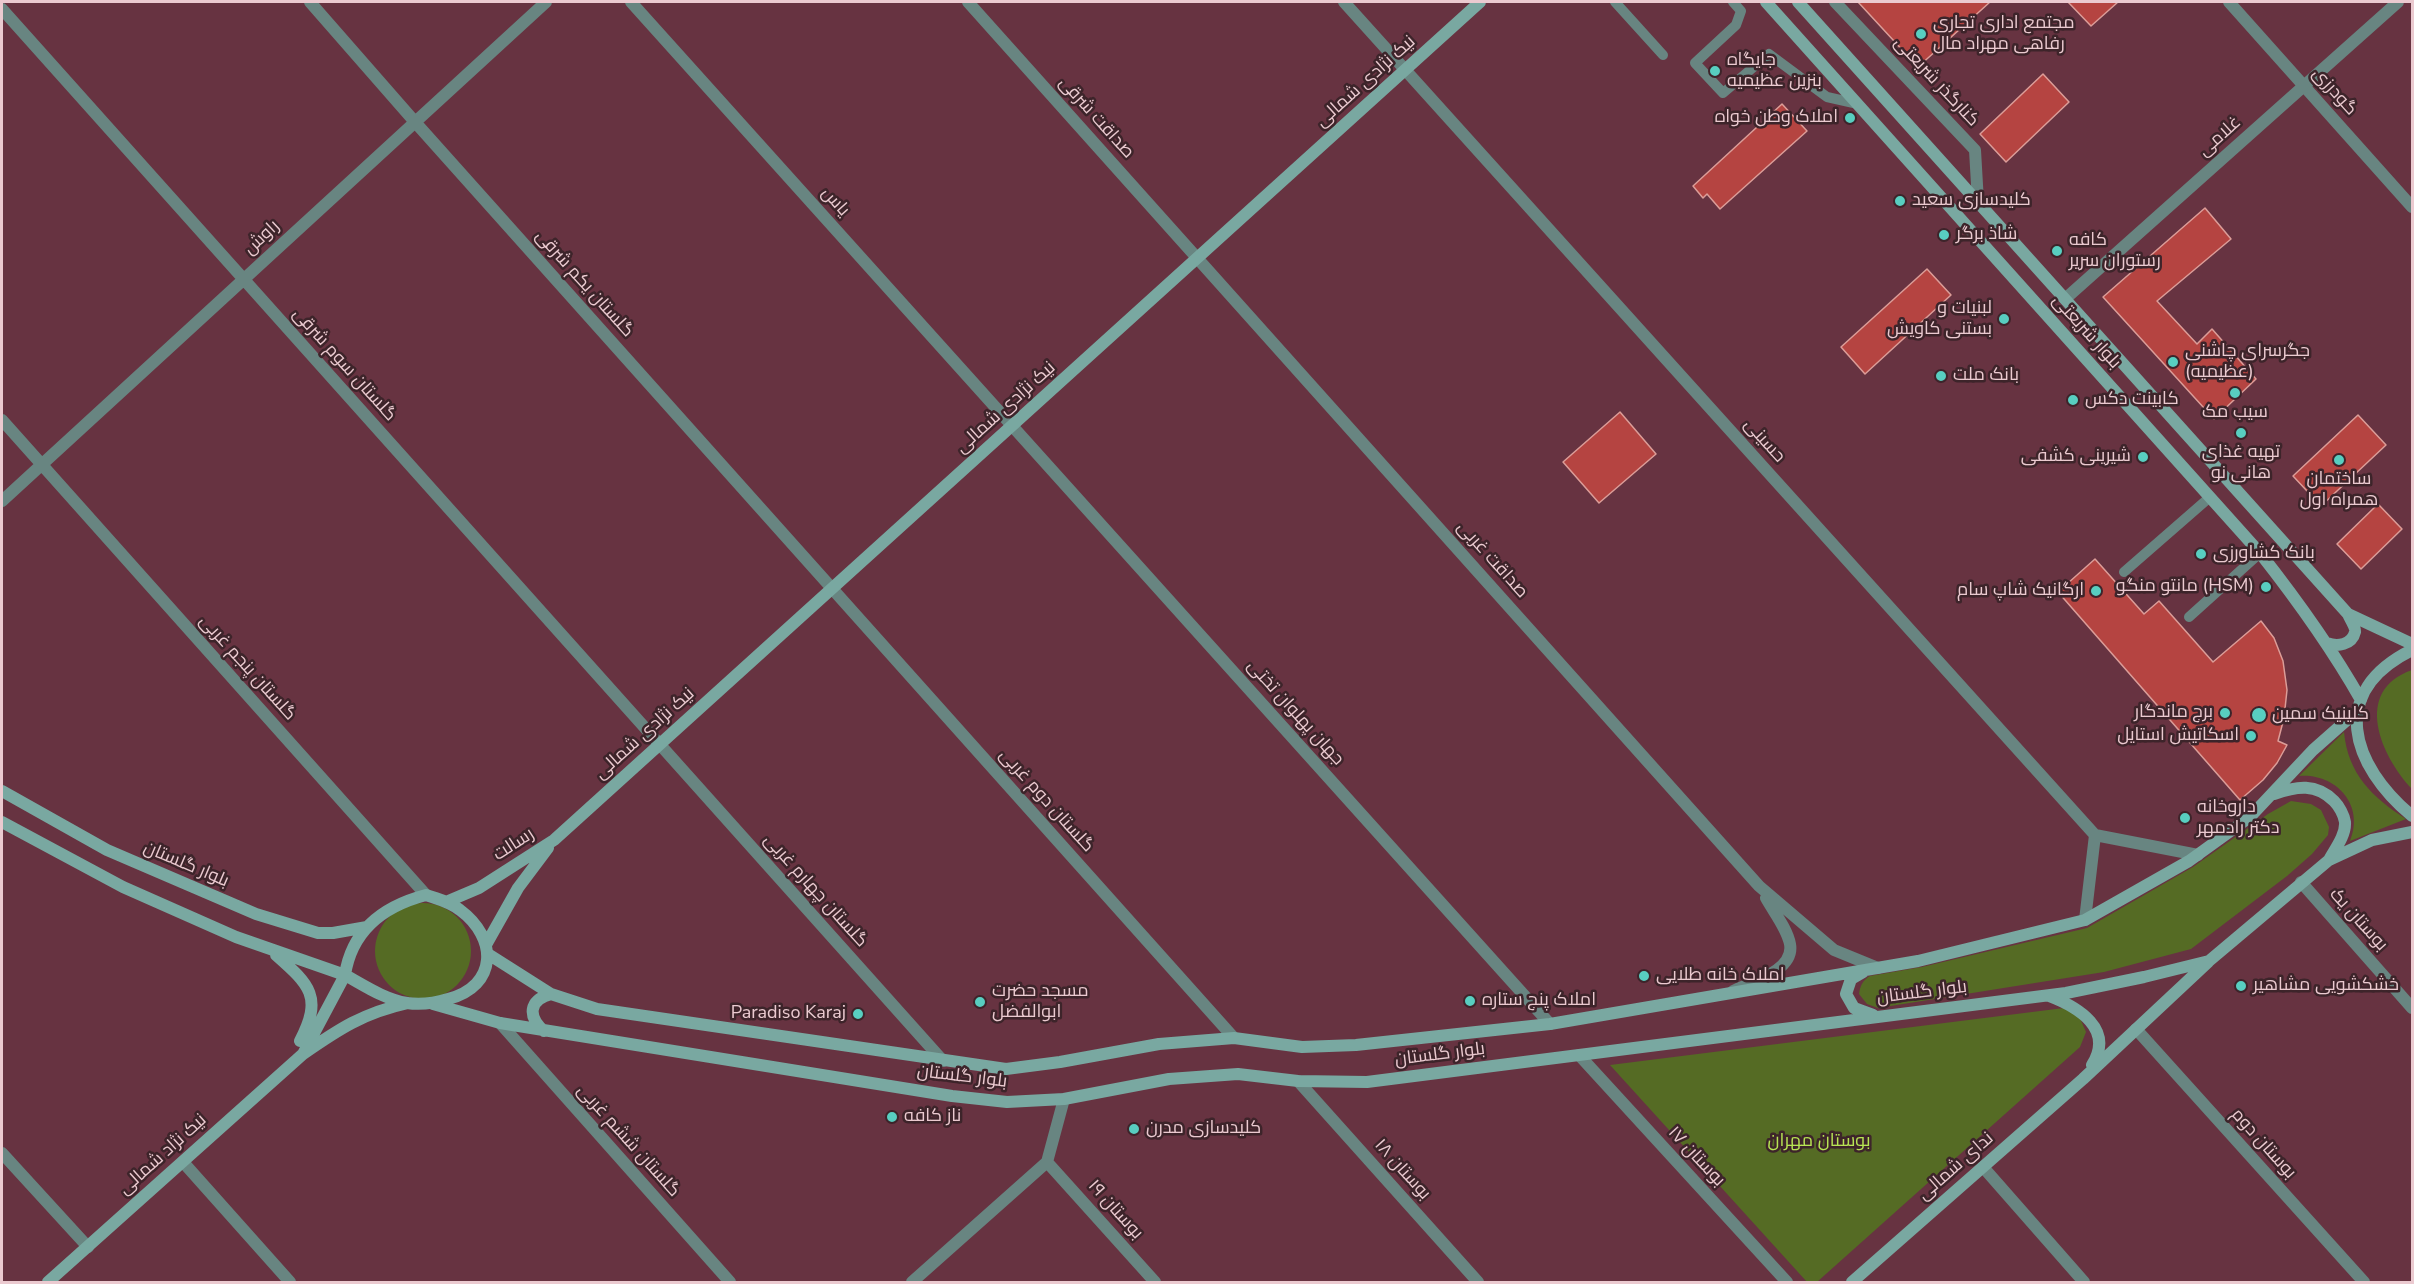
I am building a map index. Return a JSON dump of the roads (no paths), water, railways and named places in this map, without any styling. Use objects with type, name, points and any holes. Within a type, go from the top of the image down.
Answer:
[{"type":"main road","name":"نیک نژادی شمالی","points":[[555,840],[1480,2]]},
{"type":"main road","name":"بلوار شریعتی","points":[[1766,2],[2260,553],[2296,598],[2327,643],[2361,700]]},
{"type":"main road","name":"بلوار شریعتی","points":[[1798,2],[2348,614],[2412,644]]},
{"type":"main road","points":[[2327,643],[2336,646],[2343,645],[2355,634],[2348,614]]},
{"type":"main road","points":[[2412,650],[2382,670],[2368,687],[2356,712],[2358,735],[2367,761],[2382,786],[2412,816]]},
{"type":"main road","name":"بلوار گلستان","points":[[488,949],[551,994],[597,1009],[1006,1069],[1159,1044],[1234,1038],[1302,1047],[1356,1045],[1550,1024],[1918,961],[2085,920],[2198,855],[2250,817],[2313,750],[2356,712]]},
{"type":"main road","points":[[2271,795],[2290,789],[2312,787],[2326,794],[2337,804],[2345,822],[2342,838],[2329,860]]},
{"type":"main road","name":"بلوار گلستان","points":[[2,791],[107,850],[256,914],[318,933],[333,933],[367,927]]},
{"type":"main road","points":[[2,822],[123,887],[236,937],[345,975],[382,995],[408,1003],[433,1004],[467,992],[478,982],[486,970],[488,949],[469,918],[446,902],[426,895],[392,906],[367,927],[350,951],[345,975],[303,1054]]},
{"type":"main road","name":"بلوار گلستان","points":[[433,1004],[500,1023],[952,1096],[1007,1101],[1064,1099],[1169,1078],[1238,1074],[1298,1081],[1367,1082],[2047,995],[2144,977],[2209,961],[2329,860],[2372,840],[2412,832]]},
{"type":"main road","name":"رسالت","points":[[446,902],[479,888],[555,840]]},
{"type":"main road","name":"رسالت","points":[[488,949],[518,888],[555,840]]},
{"type":"main road","points":[[271,950],[296,972],[309,989],[312,1000],[311,1017],[286,1069]]},
{"type":"main road","name":"ندای شمالی","points":[[1852,1282],[2083,1078],[2209,961]]},
{"type":"main road","points":[[1873,969],[1851,980],[1846,994],[1854,1008],[1879,1016]]},
{"type":"main road","points":[[544,1030],[536,1024],[532,1014],[534,1004],[541,997],[551,994]]},
{"type":"main road","name":"ندای شمالی","points":[[2047,995],[2072,1005],[2082,1012],[2095,1031],[2099,1054],[2083,1078]]},
{"type":"main road","points":[[303,1054],[330,1035],[369,1014],[408,1003]]},
{"type":"main road","name":"نیک نژاد شمالی","points":[[48,1282],[303,1054]]},
{"type":"street","name":"گلستان یکم شرقی","points":[[310,2],[832,589]]},
{"type":"street","name":"راوش","points":[[2,501],[546,2]]},
{"type":"street","name":"یاس","points":[[631,2],[1012,426]]},
{"type":"street","name":"صداقت شرقی","points":[[968,2],[1198,258]]},
{"type":"street","name":"حسینی","points":[[1344,2],[2095,835]]},
{"type":"street","name":"کنارگذر شریعتی","points":[[1835,2],[1975,150],[1978,202]]},
{"type":"street","name":"گودرزی","points":[[2229,2],[2412,207]]},
{"type":"street","name":"غلامی","points":[[2064,299],[2398,2]]},
{"type":"street","name":"گلستان سوم شرقی","points":[[2,9],[660,745]]},
{"type":"street","name":"صداقت غربی","points":[[1198,258],[1759,886],[1834,950],[1873,969]]},
{"type":"street","name":"گلستان پنجم غربی","points":[[2,420],[426,895]]},
{"type":"street","name":"جهان پهلوان تختی","points":[[1012,426],[1550,1024]]},
{"type":"street","name":"گلستان دوم غربی","points":[[832,589],[1234,1038]]},
{"type":"street","name":"گلستان چهارم غربی","points":[[660,745],[943,1061]]},
{"type":"street","points":[[2085,920],[2095,835],[2198,855]]},
{"type":"street","name":"بوستان یک","points":[[2301,882],[2412,1008]]},
{"type":"street","name":"صداقت غربی","points":[[1727,994],[1779,969],[1790,953],[1790,943],[1759,886]]},
{"type":"street","name":"گلستان ششم غربی","points":[[500,1023],[730,1282]]},
{"type":"street","name":"بوستان دوم","points":[[2136,1029],[2364,1282]]},
{"type":"street","name":"بوستان ۱۷","points":[[1578,1055],[1787,1282]]},
{"type":"street","name":"بوستان ۱۸","points":[[1298,1081],[1478,1282]]},
{"type":"street","points":[[912,1282],[1047,1162],[1064,1099]]},
{"type":"street","points":[[2,1153],[88,1246]]},
{"type":"street","points":[[183,1162],[290,1282]]},
{"type":"street","name":"بوستان ۱۹","points":[[1047,1162],[1155,1282]]},
{"type":"street","points":[[1983,1167],[2084,1282]]},
{"type":"lane","points":[[1615,2],[1663,55]]},
{"type":"lane","points":[[1733,2],[1741,11],[1736,25],[1695,63],[1723,93],[1769,54],[1827,98],[1858,105]]},
{"type":"lane","points":[[2124,572],[2210,497]]},
{"type":"lane","points":[[2189,617],[2260,553]]},
{"type":"place","name":"مجتمع اداری تجاری رفاهی مهراد مال","points":[[1921,34]]},
{"type":"place","name":"جایگاه بنزین عظیمیه","points":[[1715,71]]},
{"type":"place","name":"املاک وطن خواه","points":[[1850,118]]},
{"type":"place","name":"کلیدسازی سعید","points":[[1900,201]]},
{"type":"place","name":"شاذ برگر","points":[[1944,235]]},
{"type":"place","name":"کافه رستوران سریر","points":[[2057,251]]},
{"type":"place","name":"لبنیات و بستنی کاویش","points":[[2004,319]]},
{"type":"place","name":"جگرسرای چاشنی (عظیمیه)","points":[[2173,362]]},
{"type":"place","name":"بانک ملت","points":[[1941,376]]},
{"type":"place","name":"سیب مک","points":[[2235,393]]},
{"type":"place","name":"کابینت دکس","points":[[2073,400]]},
{"type":"place","name":"تهیه غذای هانی نو","points":[[2241,433]]},
{"type":"place","name":"شیرینی کشفی","points":[[2143,457]]},
{"type":"place","name":"ساختمان همراه اول","points":[[2339,460]]},
{"type":"place","name":"بانک کشاورزی","points":[[2201,554]]},
{"type":"place","name":"مانتو منگو (HSM)","points":[[2266,587]]},
{"type":"place","name":"ارگانیک شاپ سام","points":[[2096,591]]},
{"type":"place","name":"برج ماندگار","points":[[2225,713]]},
{"type":"place","name":"کلینیک سمین","points":[[2259,715]]},
{"type":"place","name":"اسکاتیش استایل","points":[[2251,736]]},
{"type":"place","name":"داروخانه دکتر رادمهر","points":[[2185,818]]},
{"type":"place","name":"املاک خانه طلایی","points":[[1644,976]]},
{"type":"place","name":"خشکشویی مشاهیر","points":[[2241,986]]},
{"type":"place","name":"املاک پنج ستاره","points":[[1470,1001]]},
{"type":"place","name":"مسجد حضرت ابوالفضل","points":[[980,1002]]},
{"type":"place","name":"Paradiso Karaj","points":[[858,1014]]},
{"type":"place","name":"ناز کافه","points":[[892,1117]]},
{"type":"place","name":"کلیدسازی مدرن","points":[[1134,1129]]},
{"type":"park label","name":"بوستان مهران","points":[[1819,1142]]}]
